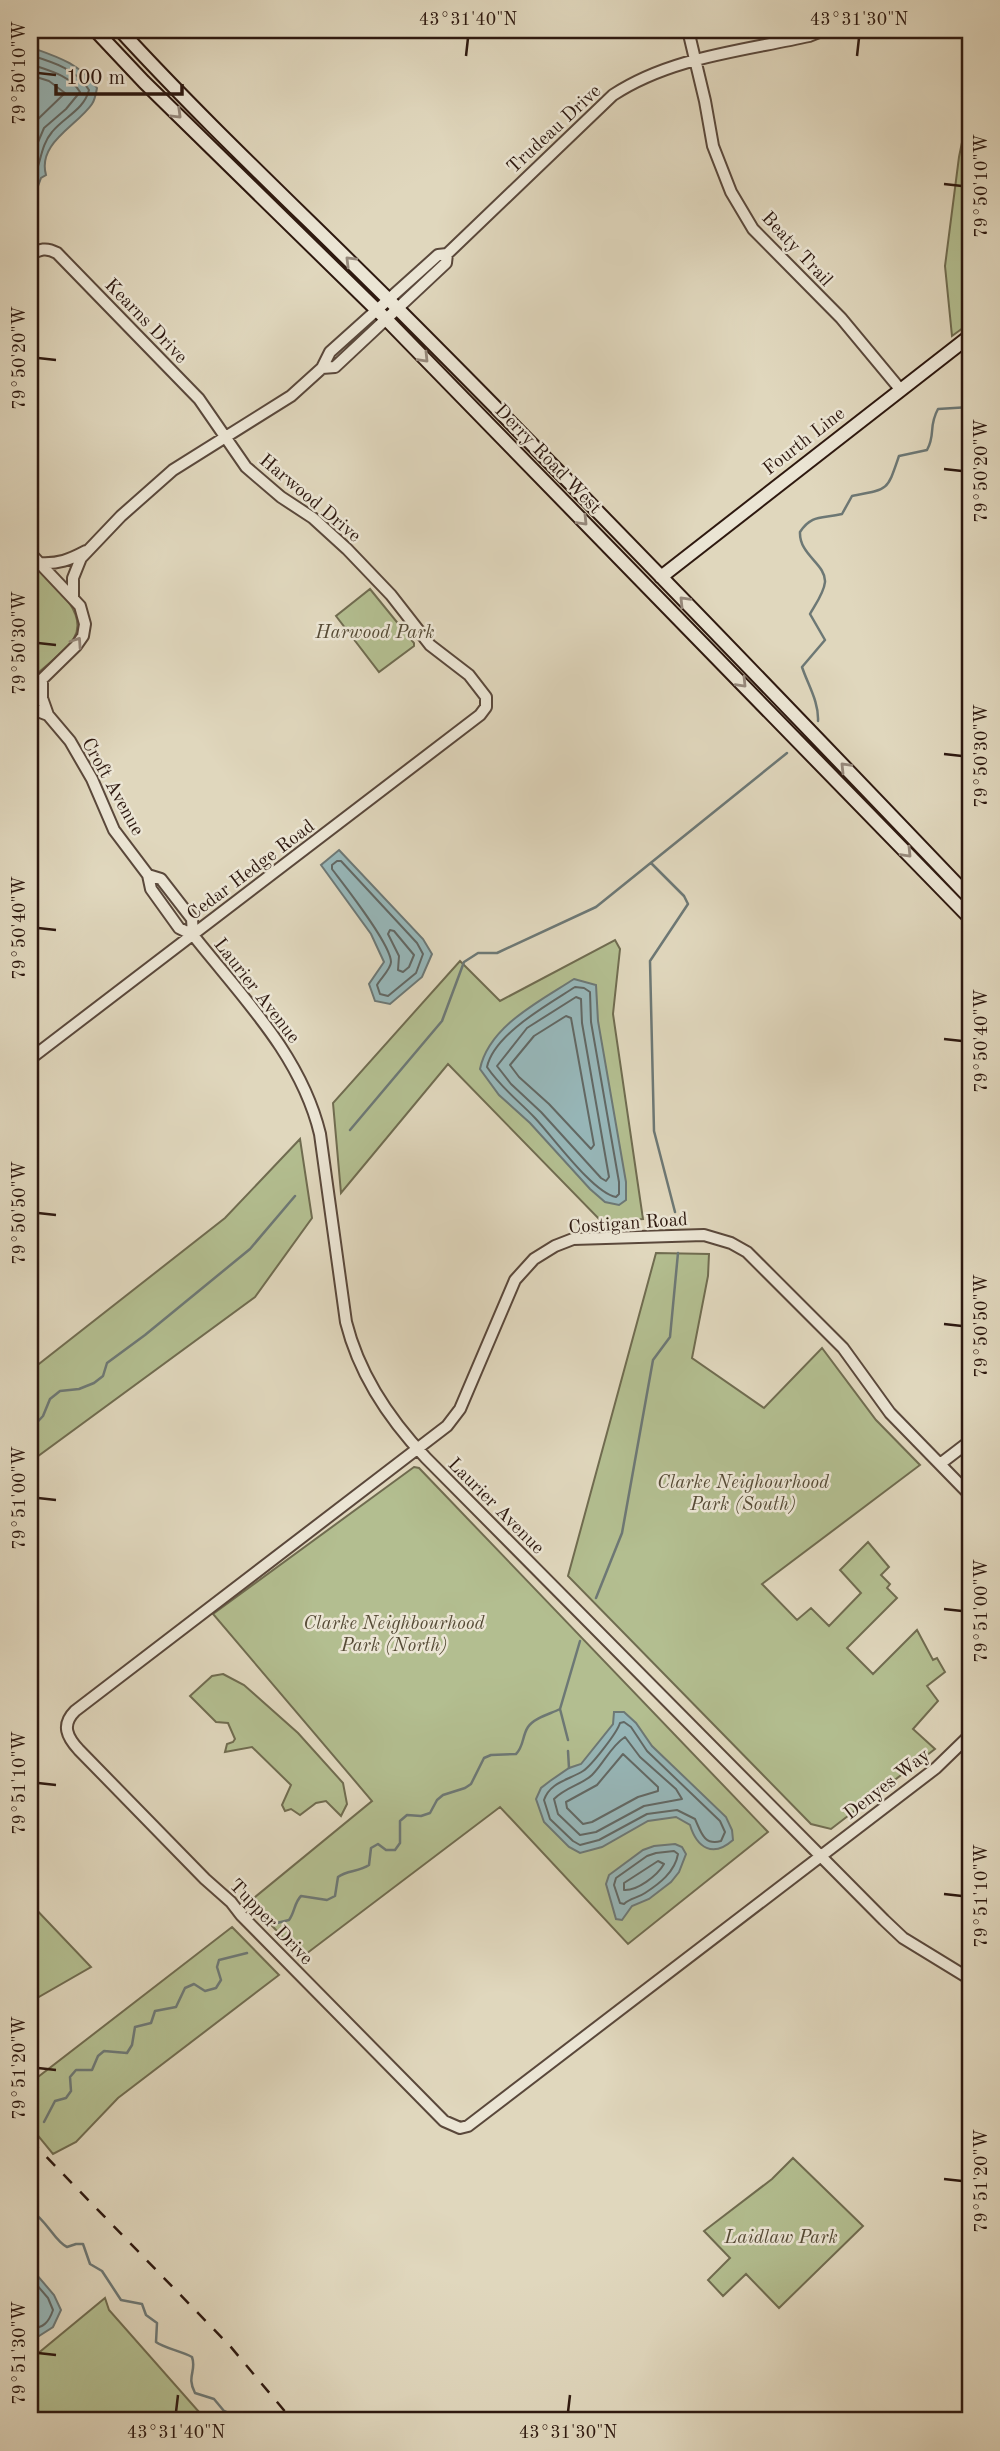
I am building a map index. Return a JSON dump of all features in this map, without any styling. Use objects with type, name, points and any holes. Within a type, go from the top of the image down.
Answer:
[{"type":"main road","name":"Derry Road West","points":[[95,30],[144,82],[387,320],[970,918]]},
{"type":"main road","name":"Derry Road West","points":[[121,30],[399,309],[970,898]]},
{"type":"main road","name":"Fourth Line","points":[[661,577],[970,336]]},
{"type":"street","name":"Beaty Trail","points":[[688,30],[713,146],[731,192],[753,229],[841,318],[900,389]]},
{"type":"street","name":"Trudeau Drive","points":[[322,368],[335,367],[399,309],[446,263],[447,254],[613,95],[640,79],[695,60],[824,30]]},
{"type":"street","name":"Kearns Drive","points":[[30,255],[48,248],[57,253],[199,399],[226,438]]},
{"type":"street","name":"Trudeau Drive","points":[[40,563],[53,565],[65,562],[86,551],[173,470],[291,396],[322,368],[330,352],[388,299],[438,254],[447,254]]},
{"type":"street","name":"Harwood Drive","points":[[226,438],[257,478],[313,518],[370,572],[430,645],[469,675],[485,694],[486,704]]},
{"type":"street","name":"Trudeau Drive","points":[[73,598],[73,577],[86,551]]},
{"type":"street","name":"Trudeau Drive","points":[[30,553],[80,606],[85,618],[82,636],[76,646],[30,691]]},
{"type":"street","points":[[42,679],[42,698],[48,715]]},
{"type":"street","name":"Cedar Hedge Road","points":[[30,1059],[480,715],[486,704]]},
{"type":"street","name":"Croft Avenue","points":[[30,708],[48,715],[70,741],[82,760],[114,830],[148,875],[151,889],[179,928],[193,934]]},
{"type":"street","name":"Laurier Avenue","points":[[193,934],[284,1049],[301,1080],[320,1135],[351,1341],[376,1395],[418,1450],[903,1938],[970,1979]]},
{"type":"street","name":"Costigan Road","points":[[418,1450],[447,1426],[460,1409],[515,1280],[534,1259],[555,1246],[573,1240],[704,1235],[747,1252],[778,1280],[843,1348],[890,1413],[970,1495]]},
{"type":"street","points":[[940,1464],[970,1441]]},
{"type":"street","name":"Tupper Drive","points":[[418,1450],[75,1710],[66,1728],[79,1750],[430,2107],[451,2125],[460,2128],[468,2126],[821,1856]]},
{"type":"street","name":"Denyes Way","points":[[821,1856],[936,1768],[970,1735]]},
{"type":"green space","points":[[970,91],[970,291],[967,325],[952,336],[945,266],[959,157],[967,118],[962,97]]},
{"type":"green space","points":[[30,562],[56,586],[72,607],[77,628],[74,638],[66,648],[30,680]]},
{"type":"green space","name":"Harwood Park","points":[[370,589],[414,643],[414,646],[379,672],[336,616]]},
{"type":"green space","points":[[615,940],[620,949],[613,1014],[643,1219],[602,1222],[448,1064],[341,1193],[333,1103],[460,961],[500,1001]]},
{"type":"green space","points":[[300,1139],[312,1218],[255,1297],[30,1462],[30,1371],[225,1218]]},
{"type":"green space","name":"Clarke Neighourhood Park (South)","points":[[656,1253],[709,1254],[708,1276],[692,1358],[764,1408],[822,1348],[876,1420],[920,1465],[762,1584],[797,1620],[811,1608],[829,1626],[861,1593],[840,1570],[868,1542],[889,1567],[881,1575],[890,1584],[887,1588],[897,1598],[847,1648],[873,1674],[917,1630],[933,1660],[937,1658],[945,1672],[927,1686],[938,1701],[913,1729],[935,1749],[831,1829],[811,1824],[568,1576]]},
{"type":"green space","name":"Clarke Neighbourhood Park (North)","points":[[414,1467],[419,1468],[768,1832],[628,1944],[500,1807],[302,1957],[249,1902],[372,1801],[213,1614]]},
{"type":"green space","points":[[223,1674],[244,1685],[298,1733],[343,1783],[347,1804],[341,1816],[326,1801],[316,1803],[300,1815],[291,1809],[285,1811],[282,1805],[291,1785],[252,1747],[225,1752],[227,1744],[235,1739],[228,1723],[216,1722],[190,1696],[212,1676]]},
{"type":"green space","points":[[30,1903],[91,1967],[30,2002]]},
{"type":"green space","points":[[232,1927],[279,1975],[118,2098],[76,2142],[53,2154],[30,2126],[30,2087],[38,2077]]},
{"type":"green space","name":"Laidlaw Park","points":[[793,2158],[863,2226],[779,2308],[746,2274],[723,2296],[708,2280],[730,2258],[704,2231],[772,2179]]},
{"type":"green space","points":[[105,2298],[109,2310],[207,2421],[30,2421],[30,2360]]},
{"type":"water","points":[[30,47],[75,67],[97,88],[92,104],[53,144],[47,154],[46,175],[30,195]]},
{"type":"water","points":[[339,850],[423,939],[432,954],[422,977],[390,1004],[375,1001],[369,984],[384,962],[371,934],[321,865]]},
{"type":"water","points":[[574,979],[596,985],[598,1021],[626,1182],[626,1200],[619,1205],[605,1202],[590,1189],[530,1123],[499,1095],[480,1069],[485,1054],[505,1027]]},
{"type":"water","points":[[614,1712],[624,1712],[636,1723],[652,1746],[726,1817],[733,1840],[719,1848],[707,1848],[697,1840],[690,1825],[676,1817],[648,1821],[602,1847],[580,1853],[569,1847],[544,1822],[536,1799],[541,1788],[569,1768],[581,1764],[613,1724]]},
{"type":"water","points":[[675,1844],[682,1847],[686,1854],[679,1872],[649,1899],[632,1906],[622,1920],[616,1919],[606,1884],[609,1875],[643,1850]]},
{"type":"water","points":[[30,2267],[54,2295],[61,2310],[53,2327],[39,2336],[30,2335]]},
{"type":"waterway","points":[[969,353],[970,357]]},
{"type":"waterway","points":[[818,721],[815,700],[802,667],[825,640],[810,614],[825,582],[821,570],[804,547],[800,532],[813,520],[842,514],[852,496],[873,492],[885,486],[892,476],[899,456],[927,450],[938,409],[970,407]]},
{"type":"waterway","points":[[350,1130],[442,1021],[464,962],[478,953],[497,953],[596,907],[787,753]]},
{"type":"waterway","points":[[651,863],[684,896],[688,904],[650,961],[654,1131],[675,1212]]},
{"type":"waterway","points":[[30,1430],[43,1416],[50,1399],[60,1391],[79,1389],[103,1376],[107,1363],[250,1249],[295,1196]]},
{"type":"waterway","points":[[596,1598],[622,1533],[653,1360],[670,1337],[678,1253]]},
{"type":"waterway","points":[[568,1740],[560,1709],[580,1641]]},
{"type":"waterway","points":[[277,1923],[289,1920],[301,1896],[327,1900],[335,1896],[338,1877],[369,1865],[371,1848],[378,1844],[386,1850],[395,1850],[400,1843],[400,1821],[407,1815],[421,1816],[430,1813],[443,1795],[471,1784],[484,1758],[491,1755],[516,1754],[531,1724],[560,1709]]},
{"type":"waterway","points":[[568,1751],[569,1768]]},
{"type":"waterway","points":[[44,2122],[55,2101],[66,2098],[71,2091],[70,2077],[76,2070],[92,2070],[98,2056],[104,2051],[127,2053],[132,2045],[135,2027],[151,2023],[155,2011],[176,2007],[185,1988],[194,1984],[205,1991],[216,1988],[221,1980],[217,1967],[219,1960],[247,1953]]},
{"type":"waterway","points":[[30,2210],[67,2247],[83,2244],[90,2264],[102,2271],[121,2300],[142,2304],[146,2315],[157,2323],[156,2342],[192,2357],[191,2382],[195,2393],[214,2399],[224,2411],[245,2421]]},
{"type":"railway","points":[[30,2140],[230,2346],[293,2421]]}]
